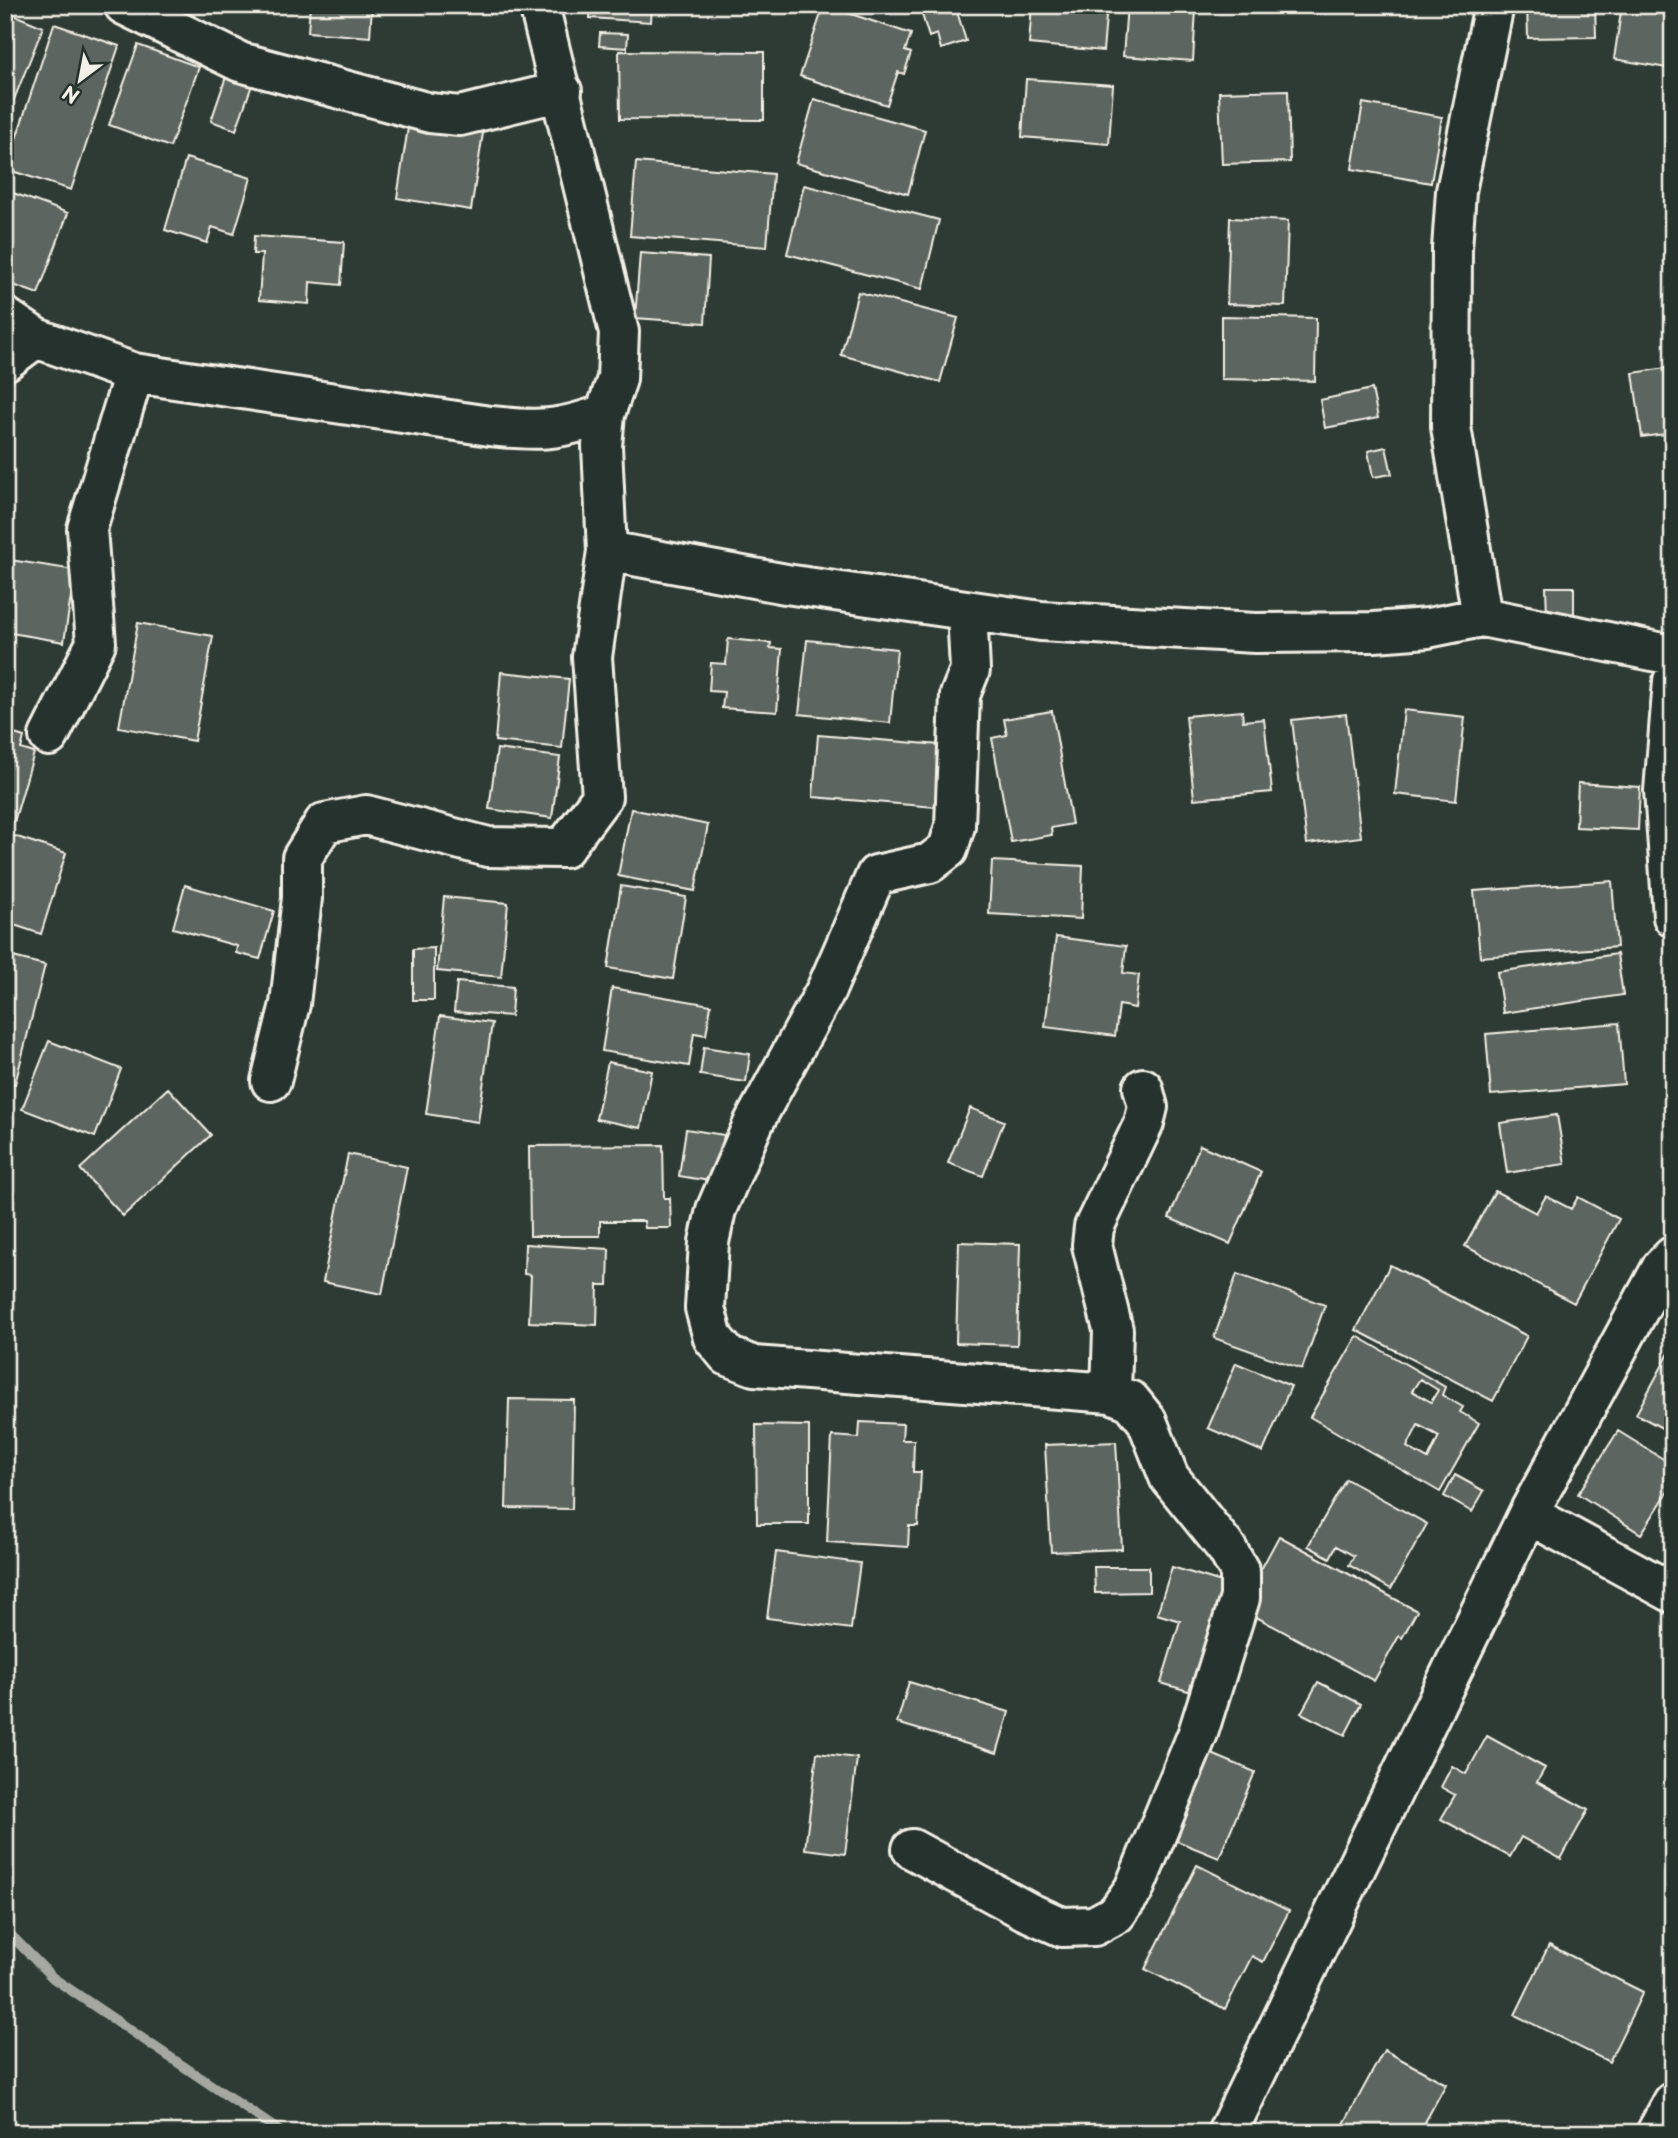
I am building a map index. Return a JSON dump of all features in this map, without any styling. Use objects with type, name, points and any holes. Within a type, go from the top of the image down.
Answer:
[{"type":"street","points":[[124,5],[240,62],[430,113],[460,116],[562,91]]},
{"type":"street","points":[[271,1081],[290,1004],[302,898],[302,858],[324,823],[366,815],[488,846],[564,848],[601,797],[592,657],[607,551],[602,446],[605,414],[617,379],[619,332],[539,5]]},
{"type":"street","points":[[1482,617],[1451,427],[1452,249],[1456,191],[1494,5]]},
{"type":"street","points":[[5,317],[36,338],[134,373],[541,431],[565,429],[605,414]]},
{"type":"street","points":[[5,361],[36,338]]},
{"type":"street","points":[[50,736],[96,643],[87,529],[134,373]]},
{"type":"street","points":[[607,551],[786,584],[1041,621],[1255,633],[1374,632],[1428,628],[1482,617],[1673,655]]},
{"type":"street","points":[[912,1849],[1026,1911],[1062,1927],[1094,1926],[1116,1914],[1134,1889],[1198,1733],[1240,1598],[1240,1573],[1227,1549],[1170,1477],[1147,1421],[1131,1401],[1111,1393],[754,1366],[728,1356],[713,1338],[705,1308],[709,1242],[716,1210],[754,1122],[826,990],[876,875],[930,863],[948,849],[955,826],[960,695],[970,670],[967,611]]},
{"type":"street","points":[[1673,681],[1664,791],[1673,917]]},
{"type":"street","points":[[1111,1393],[1113,1330],[1092,1245],[1094,1227],[1144,1123],[1148,1107],[1143,1088]]},
{"type":"street","points":[[1227,2133],[1528,1514],[1662,1267],[1673,1256]]},
{"type":"street","points":[[1528,1514],[1673,1593]]},
{"type":"street","points":[[1656,2133],[1673,2102]]},
{"type":"building","points":[[257,5],[292,5],[291,11]]},
{"type":"building","points":[[310,5],[372,5],[370,37],[308,32]]},
{"type":"building","points":[[591,5],[652,5],[651,22],[590,18]]},
{"type":"building","points":[[824,5],[911,34],[905,51],[911,53],[904,74],[898,72],[887,105],[800,76]]},
{"type":"building","points":[[919,5],[955,5],[966,41],[941,49],[937,34],[929,37]]},
{"type":"building","points":[[1032,5],[1107,5],[1103,51],[1029,44]]},
{"type":"building","points":[[1127,5],[1196,9],[1193,61],[1123,56]]},
{"type":"building","points":[[1527,5],[1595,5],[1596,37],[1528,38]]},
{"type":"building","points":[[1622,5],[1673,5],[1673,69],[1614,59]]},
{"type":"building","points":[[5,11],[43,27],[5,122]]},
{"type":"building","points":[[54,24],[119,46],[71,190],[6,169]]},
{"type":"building","points":[[600,33],[628,34],[627,48],[599,46]]},
{"type":"building","points":[[138,45],[199,67],[170,147],[109,125]]},
{"type":"building","points":[[619,51],[764,52],[764,120],[620,119]]},
{"type":"building","points":[[227,74],[253,82],[236,130],[211,121]]},
{"type":"building","points":[[1026,79],[1113,85],[1109,144],[1022,137]]},
{"type":"building","points":[[1288,90],[1290,162],[1222,164],[1219,92]]},
{"type":"building","points":[[814,99],[925,130],[908,194],[796,163]]},
{"type":"building","points":[[1363,103],[1442,117],[1431,183],[1352,169]]},
{"type":"building","points":[[409,121],[483,133],[471,210],[397,198]]},
{"type":"building","points":[[186,158],[251,178],[234,234],[212,227],[207,243],[165,230]]},
{"type":"building","points":[[636,162],[773,174],[767,247],[630,236]]},
{"type":"building","points":[[804,185],[939,220],[922,289],[787,254]]},
{"type":"building","points":[[5,190],[68,213],[38,294],[5,282],[9,255],[5,253]]},
{"type":"building","points":[[1230,218],[1288,221],[1285,306],[1227,304]]},
{"type":"building","points":[[254,236],[344,242],[341,285],[310,282],[309,304],[259,300],[262,254],[253,254]]},
{"type":"building","points":[[640,253],[709,258],[705,323],[635,318]]},
{"type":"building","points":[[858,292],[958,318],[940,382],[841,355]]},
{"type":"building","points":[[1221,316],[1316,318],[1315,381],[1221,379]]},
{"type":"building","points":[[1673,367],[1673,433],[1642,437],[1633,373]]},
{"type":"building","points":[[1372,389],[1378,418],[1325,428],[1320,400]]},
{"type":"building","points":[[1386,447],[1392,474],[1373,477],[1368,451]]},
{"type":"building","points":[[10,560],[75,570],[64,642],[5,632],[5,593]]},
{"type":"building","points":[[1546,587],[1574,587],[1574,615],[1547,615]]},
{"type":"building","points":[[138,623],[213,636],[194,741],[119,727]]},
{"type":"building","points":[[728,639],[771,643],[770,648],[782,649],[777,712],[722,708],[724,692],[709,691],[711,663],[726,664]]},
{"type":"building","points":[[807,640],[897,649],[890,723],[799,714]]},
{"type":"building","points":[[501,672],[569,679],[562,748],[495,741]]},
{"type":"building","points":[[1404,710],[1465,717],[1456,801],[1395,794]]},
{"type":"building","points":[[1052,711],[1072,824],[1051,828],[1052,835],[1011,842],[992,738],[1007,735],[1004,719]]},
{"type":"building","points":[[1242,711],[1243,721],[1264,719],[1272,792],[1194,799],[1186,716]]},
{"type":"building","points":[[1346,714],[1361,837],[1307,844],[1292,720]]},
{"type":"building","points":[[5,731],[24,737],[21,749],[34,753],[14,822],[5,820]]},
{"type":"building","points":[[818,735],[940,745],[935,807],[813,797]]},
{"type":"building","points":[[497,749],[560,757],[552,818],[489,809]]},
{"type":"building","points":[[1578,783],[1640,787],[1638,830],[1576,827]]},
{"type":"building","points":[[631,809],[708,825],[695,891],[618,876]]},
{"type":"building","points":[[5,833],[66,853],[41,934],[5,922]]},
{"type":"building","points":[[992,861],[1083,866],[1081,919],[989,914]]},
{"type":"building","points":[[1612,881],[1617,947],[1480,957],[1474,891]]},
{"type":"building","points":[[185,885],[274,911],[260,959],[236,953],[237,946],[173,928]]},
{"type":"building","points":[[621,886],[686,897],[673,979],[608,968]]},
{"type":"building","points":[[444,897],[508,903],[501,977],[437,971]]},
{"type":"building","points":[[1056,937],[1126,946],[1123,973],[1139,975],[1135,1008],[1119,1005],[1115,1036],[1045,1027]]},
{"type":"building","points":[[434,948],[434,1000],[413,1000],[413,949]]},
{"type":"building","points":[[1617,954],[1623,995],[1503,1013],[1497,972]]},
{"type":"building","points":[[5,955],[45,965],[15,1084],[5,1081]]},
{"type":"building","points":[[457,982],[513,987],[511,1016],[454,1012]]},
{"type":"building","points":[[612,988],[711,1005],[706,1035],[694,1033],[689,1066],[602,1051]]},
{"type":"building","points":[[440,1016],[492,1023],[478,1122],[426,1114]]},
{"type":"building","points":[[1619,1023],[1624,1084],[1491,1095],[1486,1034]]},
{"type":"building","points":[[49,1041],[121,1069],[95,1137],[22,1109]]},
{"type":"building","points":[[704,1047],[750,1054],[746,1082],[700,1075]]},
{"type":"building","points":[[608,1062],[652,1071],[641,1128],[596,1119]]},
{"type":"building","points":[[168,1088],[211,1135],[123,1216],[80,1169]]},
{"type":"building","points":[[970,1108],[1004,1121],[983,1176],[948,1163]]},
{"type":"building","points":[[1557,1115],[1565,1164],[1507,1173],[1500,1123]]},
{"type":"building","points":[[686,1129],[724,1135],[716,1182],[679,1176]]},
{"type":"building","points":[[663,1145],[664,1198],[670,1198],[671,1228],[645,1228],[644,1221],[600,1221],[600,1236],[530,1236],[529,1146]]},
{"type":"building","points":[[1200,1145],[1261,1172],[1230,1244],[1169,1218]]},
{"type":"building","points":[[348,1154],[407,1167],[382,1294],[323,1282]]},
{"type":"building","points":[[1495,1191],[1536,1213],[1546,1196],[1571,1209],[1578,1197],[1619,1219],[1574,1303],[1465,1246]]},
{"type":"building","points":[[959,1242],[1020,1244],[1017,1345],[956,1343]]},
{"type":"building","points":[[525,1244],[609,1249],[608,1285],[598,1285],[597,1325],[529,1322],[531,1275],[524,1274]]},
{"type":"building","points":[[1390,1265],[1527,1336],[1493,1401],[1356,1330]]},
{"type":"building","points":[[1237,1274],[1325,1305],[1302,1369],[1214,1338]]},
{"type":"building","points":[[1357,1336],[1445,1387],[1442,1395],[1463,1407],[1460,1412],[1479,1423],[1440,1492],[1310,1417]],"holes":[[[1420,1379],[1438,1390],[1431,1402],[1412,1391]],[[1418,1425],[1439,1436],[1428,1459],[1407,1447]]]},
{"type":"building","points":[[1673,1346],[1673,1434],[1636,1414]]},
{"type":"building","points":[[1236,1363],[1291,1386],[1263,1452],[1208,1428]]},
{"type":"building","points":[[509,1399],[574,1400],[572,1509],[506,1508]]},
{"type":"building","points":[[860,1422],[903,1424],[902,1440],[914,1440],[913,1472],[921,1472],[918,1526],[909,1526],[908,1547],[827,1542],[832,1436],[859,1438]]},
{"type":"building","points":[[756,1425],[809,1426],[809,1524],[757,1524]]},
{"type":"building","points":[[1618,1431],[1673,1465],[1673,1484],[1641,1534],[1578,1494]]},
{"type":"building","points":[[1116,1442],[1122,1549],[1051,1552],[1045,1445]]},
{"type":"building","points":[[1455,1475],[1484,1491],[1472,1512],[1444,1496]]},
{"type":"building","points":[[1346,1479],[1427,1524],[1391,1589],[1349,1565],[1354,1556],[1336,1546],[1330,1558],[1308,1546]]},
{"type":"building","points":[[1279,1536],[1417,1611],[1402,1638],[1399,1636],[1374,1681],[1240,1608]]},
{"type":"building","points":[[776,1552],[860,1563],[851,1629],[767,1618]]},
{"type":"building","points":[[1094,1567],[1149,1567],[1149,1592],[1095,1593]]},
{"type":"building","points":[[1172,1567],[1228,1584],[1195,1693],[1161,1683],[1180,1621],[1157,1614]]},
{"type":"building","points":[[909,1682],[1009,1712],[997,1753],[897,1723]]},
{"type":"building","points":[[1318,1682],[1361,1704],[1345,1735],[1301,1713]]},
{"type":"building","points":[[1487,1736],[1545,1768],[1537,1782],[1588,1810],[1561,1859],[1521,1837],[1510,1857],[1441,1819],[1455,1795],[1441,1787],[1452,1766],[1466,1774]]},
{"type":"building","points":[[1207,1752],[1255,1772],[1219,1858],[1172,1839]]},
{"type":"building","points":[[817,1753],[857,1758],[845,1854],[805,1849]]},
{"type":"building","points":[[1197,1865],[1289,1911],[1263,1962],[1252,1956],[1225,2009],[1145,1969]]},
{"type":"building","points":[[1549,1945],[1643,1992],[1609,2062],[1515,2015]]},
{"type":"building","points":[[1384,2050],[1446,2084],[1419,2133],[1339,2133]]},
{"type":"waterway","points":[[5,1929],[53,1978],[282,2133]]}]
